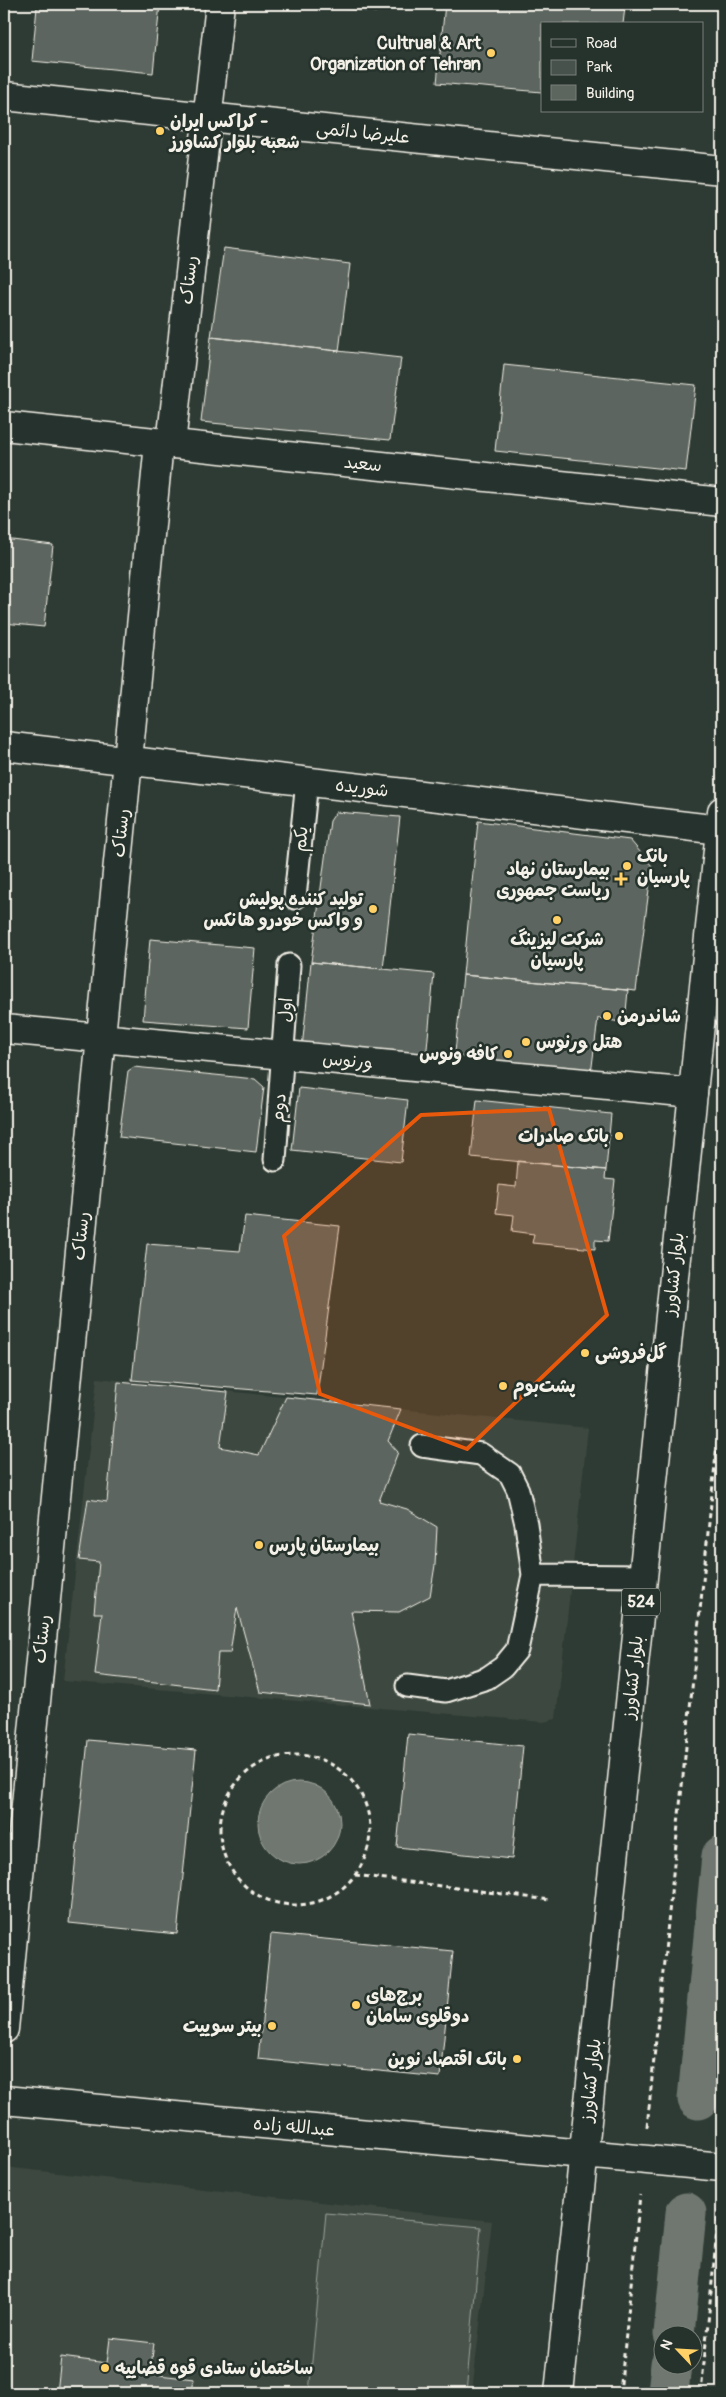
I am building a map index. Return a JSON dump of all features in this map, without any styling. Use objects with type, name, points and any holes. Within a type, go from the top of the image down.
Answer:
[{"type":"street","name":"رستاک","points":[[4,2029],[128,760],[165,443],[220,4]]},
{"type":"street","name":"علیرضا دائمی","points":[[4,96],[722,170]]},
{"type":"street","name":"سعید","points":[[4,426],[722,502]]},
{"type":"street","name":"شوریده","points":[[4,746],[307,781],[721,821]]},
{"type":"street","name":"بلوار کشاورز","points":[[559,2393],[721,821]]},
{"type":"street","name":"ورنوس","points":[[4,1029],[693,1093]]},
{"type":"street","name":"عبدالله زاده","points":[[4,2100],[644,2160],[722,2179]]},
{"type":"lane","name":"یکم","points":[[295,898],[307,781]]},
{"type":"lane","name":"اول","points":[[284,1055],[289,965]]},
{"type":"lane","name":"دوم","points":[[274,1160],[284,1055]]},
{"type":"lane","points":[[407,1686],[446,1691],[487,1678],[503,1667],[517,1650],[532,1575],[526,1524],[518,1490],[510,1474],[481,1454],[422,1446]]},
{"type":"lane","points":[[532,1575],[643,1576]]},
{"type":"path","points":[[620,2393],[722,1396]]},
{"type":"path","points":[[290,1755],[315,1757],[338,1769],[355,1786],[366,1806],[370,1830],[366,1853],[356,1875],[339,1891],[310,1904],[294,1906],[271,1902],[248,1890],[231,1871],[221,1847],[220,1821],[227,1796],[243,1776],[264,1761],[290,1755]]},
{"type":"path","points":[[356,1875],[550,1900]]},
{"type":"path","points":[[701,2393],[722,2179]]},
{"type":"highlighted area","points":[[549,1109],[607,1315],[467,1449],[320,1394],[284,1236],[421,1115]]},
{"type":"shaded area","points":[[97,1378],[588,1428],[556,1719],[544,1722],[63,1681]]},
{"type":"shaded area","points":[[299,1782],[315,1785],[328,1794],[337,1807],[340,1823],[337,1839],[328,1852],[315,1861],[299,1864],[283,1861],[270,1852],[261,1839],[258,1823],[261,1807],[270,1794],[283,1785]]},
{"type":"shaded area","points":[[4,2167],[492,2221],[472,2393],[4,2393]]},
{"type":"green space","points":[[326,2213],[481,2227],[466,2393],[309,2393]]},
{"type":"building","points":[[52,4],[160,4],[153,73],[32,61],[37,7],[52,9]]},
{"type":"building","points":[[302,4],[377,4],[376,12]]},
{"type":"building","name":"Cultrual & Art Organization of Tehran","points":[[445,4],[585,4],[625,7],[623,22],[541,22],[541,92],[437,83]]},
{"type":"building","points":[[224,248],[350,264],[339,351],[211,337]]},
{"type":"building","points":[[211,337],[401,358],[390,440],[201,422]]},
{"type":"building","points":[[504,365],[696,385],[686,471],[495,451]]},
{"type":"building","points":[[4,539],[53,545],[44,627],[4,623]]},
{"type":"building","points":[[336,812],[400,817],[383,969],[311,962],[330,821]]},
{"type":"building","name":"شرکت لیزینگ پارسیان","points":[[478,821],[630,840],[652,866],[636,991],[463,975]]},
{"type":"building","points":[[150,939],[255,948],[248,1028],[143,1020]]},
{"type":"building","points":[[311,962],[434,974],[426,1059],[302,1048]]},
{"type":"building","name":"هتل ورنوس","points":[[463,975],[628,990],[625,1023],[598,1018],[591,1074],[454,1062]]},
{"type":"building","points":[[134,1067],[255,1079],[264,1087],[256,1152],[119,1137],[128,1071]]},
{"type":"building","points":[[299,1088],[408,1100],[401,1162],[292,1150]]},
{"type":"building","points":[[477,1100],[611,1114],[606,1170],[471,1157]]},
{"type":"building","points":[[518,1161],[606,1170],[605,1179],[615,1180],[608,1241],[595,1240],[595,1249],[532,1243],[534,1234],[512,1231],[514,1215],[496,1213],[499,1185],[516,1187]]},
{"type":"building","points":[[245,1216],[340,1226],[317,1395],[132,1380],[147,1244],[240,1251]]},
{"type":"building","name":"بیمارستان پارس","points":[[118,1382],[228,1392],[220,1447],[259,1455],[286,1397],[401,1409],[388,1441],[398,1452],[379,1501],[407,1509],[437,1527],[435,1565],[430,1596],[399,1612],[351,1611],[370,1704],[260,1692],[237,1608],[230,1653],[218,1653],[215,1689],[95,1675],[102,1613],[94,1613],[99,1562],[79,1560],[88,1499],[107,1502]]},
{"type":"building","points":[[408,1734],[523,1746],[512,1859],[397,1847]]},
{"type":"building","points":[[88,1740],[196,1750],[177,1934],[69,1923]]},
{"type":"building","name":"برج‌های دوقلوی سامان","points":[[271,1934],[453,1951],[440,2077],[258,2059]]},
{"type":"building","name":"ساختمان ستادی قوه قضاییه","points":[[110,2338],[154,2343],[150,2374],[194,2379],[192,2393],[57,2393],[61,2357],[107,2363]]},
{"type":"waterway","points":[[698,2099],[722,1856]]},
{"type":"waterway","points":[[675,2324],[686,2213]]},
{"type":"waterway","points":[[668,2393],[670,2374]]},
{"type":"place","name":"Cultrual & Art Organization of Tehran","points":[[491,53]]},
{"type":"place","name":"کراکس ایران - شعبه بلوار کشاورز","points":[[160,131]]},
{"type":"place","name":"بانک پارسیان","points":[[627,866]]},
{"type":"place","name":"بیمارستان نهاد ریاست جمهوری","points":[[621,879]]},
{"type":"place","name":"تولید کننده پولیش و واکس خودرو هانکس","points":[[373,909]]},
{"type":"place","name":"شرکت لیزینگ پارسیان","points":[[557,920]]},
{"type":"place","name":"شاندرمن","points":[[607,1016]]},
{"type":"place","name":"هتل ورنوس","points":[[526,1042]]},
{"type":"place","name":"کافه ونوس","points":[[508,1054]]},
{"type":"place","name":"بانک صادرات","points":[[619,1136]]},
{"type":"place","name":"گل‌فروشی","points":[[585,1353]]},
{"type":"place","name":"پشت‌بوم","points":[[503,1386]]},
{"type":"place","name":"بیمارستان پارس","points":[[259,1545]]},
{"type":"place","name":"برج‌های دوقلوی سامان","points":[[356,2005]]},
{"type":"place","name":"بیتر سوییت","points":[[272,2026]]},
{"type":"place","name":"بانک اقتصاد نوین","points":[[517,2059]]},
{"type":"place","name":"ساختمان ستادی قوه قضاییه","points":[[105,2368]]}]
